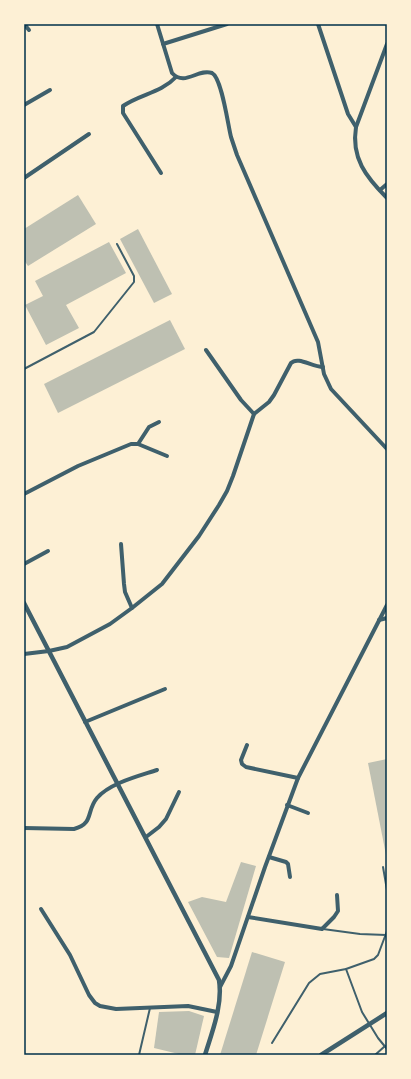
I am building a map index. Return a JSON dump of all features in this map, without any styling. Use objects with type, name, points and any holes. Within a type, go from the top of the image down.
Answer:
[{"type":"street","points":[[24,24],[30,30]]},
{"type":"street","points":[[157,24],[172,73],[176,77],[180,79],[211,73],[216,78],[237,155],[318,342],[324,374],[331,389],[387,449]]},
{"type":"street","points":[[163,44],[227,24]]},
{"type":"street","points":[[318,24],[348,114],[356,127]]},
{"type":"street","points":[[387,44],[385,54],[356,127],[355,137],[357,156],[362,167],[387,198]]},
{"type":"street","points":[[161,173],[123,113],[123,106],[128,102],[162,89],[176,77]]},
{"type":"street","points":[[24,105],[50,90]]},
{"type":"street","points":[[24,178],[89,134]]},
{"type":"street","points":[[380,190],[387,184]]},
{"type":"street","points":[[206,350],[241,400],[254,414]]},
{"type":"street","points":[[24,654],[67,647],[110,624],[162,584],[199,536],[219,505],[229,486],[254,414],[269,402],[274,395],[291,362],[294,360],[299,360],[311,365],[323,367]]},
{"type":"street","points":[[138,444],[149,427],[159,422]]},
{"type":"street","points":[[24,494],[78,466],[131,444],[138,444],[167,456]]},
{"type":"street","points":[[121,544],[125,592],[132,608]]},
{"type":"street","points":[[24,564],[48,551]]},
{"type":"street","points":[[24,603],[217,975],[220,987],[217,1012],[205,1055]]},
{"type":"street","points":[[220,987],[232,966],[268,857],[298,778],[387,605]]},
{"type":"street","points":[[379,620],[387,618]]},
{"type":"street","points":[[85,722],[165,689]]},
{"type":"street","points":[[247,745],[241,760],[242,764],[246,767],[298,778]]},
{"type":"street","points":[[24,828],[80,828],[87,822],[97,798],[118,784],[157,770]]},
{"type":"street","points":[[146,837],[159,827],[166,819],[179,792]]},
{"type":"street","points":[[287,806],[308,813]]},
{"type":"street","points":[[268,857],[286,862],[288,864],[290,877]]},
{"type":"street","points":[[248,917],[322,929],[338,912],[337,895]]},
{"type":"street","points":[[41,909],[70,955],[89,995],[95,1003],[100,1006],[116,1009],[188,1006],[217,1012]]},
{"type":"street","points":[[321,1055],[387,1013]]},
{"type":"lane","points":[[24,369],[94,332],[134,282],[134,276],[117,244]]},
{"type":"lane","points":[[383,867],[387,890]]},
{"type":"lane","points":[[322,929],[360,934],[386,935]]},
{"type":"lane","points":[[272,1043],[309,983],[314,978],[328,971],[346,969],[374,959],[378,955],[387,930]]},
{"type":"lane","points":[[346,969],[362,1012],[378,1038],[387,1049]]},
{"type":"lane","points":[[139,1055],[150,1008]]},
{"type":"lane","points":[[375,1055],[385,1046]]},
{"type":"building","points":[[78,195],[96,224],[28,266],[24,260],[24,229]]},
{"type":"building","points":[[138,229],[172,294],[154,303],[120,239]]},
{"type":"building","points":[[109,242],[126,273],[66,305],[79,328],[46,345],[25,305],[43,296],[35,281]]},
{"type":"building","points":[[170,320],[185,349],[58,413],[44,384]]},
{"type":"building","points":[[387,759],[387,855],[386,855],[368,763]]},
{"type":"building","points":[[241,862],[256,866],[229,958],[217,957],[188,902],[202,897],[226,902]]},
{"type":"building","points":[[252,952],[285,962],[256,1055],[220,1055]]},
{"type":"building","points":[[189,1011],[204,1016],[195,1055],[183,1055],[154,1048],[159,1012]]}]
